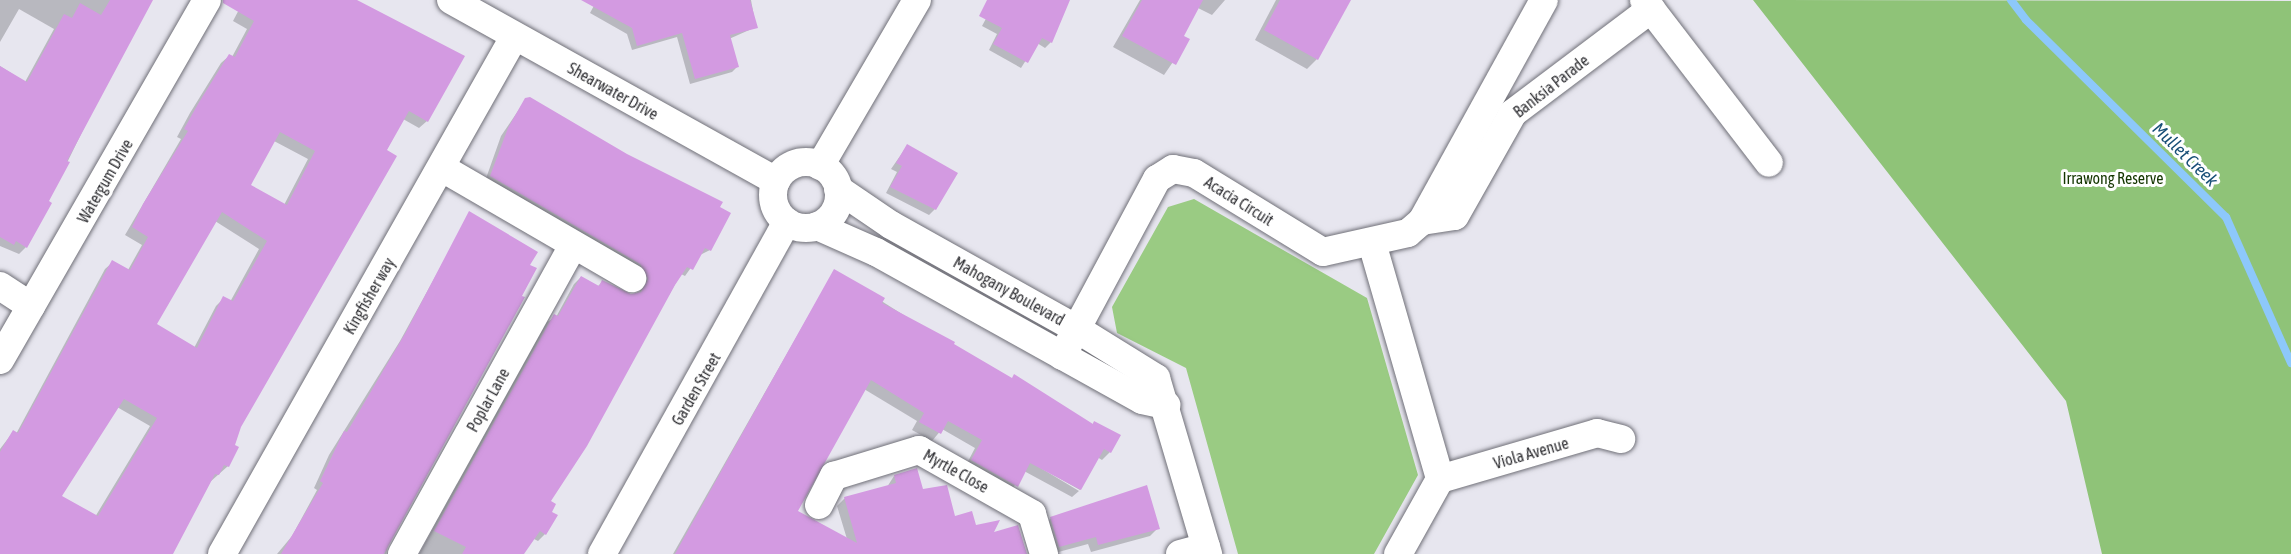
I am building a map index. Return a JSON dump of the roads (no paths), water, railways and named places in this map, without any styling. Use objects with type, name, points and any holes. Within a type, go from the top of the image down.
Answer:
[{"type":"street","name":"Watergum Drive","points":[[0,360],[207,0]]},
{"type":"street","name":"Shearwater Drive","points":[[451,0],[776,181]]},
{"type":"street","points":[[820,166],[917,0]]},
{"type":"street","name":"Banksia Parade","points":[[1415,227],[1544,0]]},
{"type":"street","name":"Banksia Parade","points":[[1415,227],[1455,216],[1513,113],[1648,5],[1769,163]]},
{"type":"street","name":"Kingfisher way","points":[[222,554],[514,37]]},
{"type":"street","points":[[795,164],[820,166],[832,175],[838,189],[833,214],[817,226],[801,228],[787,222],[774,206],[776,181],[795,164]]},
{"type":"street","points":[[442,168],[632,278]]},
{"type":"street","name":"Acacia Circuit","points":[[1062,356],[1157,179],[1173,169],[1194,173],[1323,252],[1372,243],[1415,227]]},
{"type":"street","name":"Mahogany Boulevard","points":[[838,189],[891,225],[1077,329],[1156,378],[1166,405],[1198,552]]},
{"type":"street","name":"Garden Street","points":[[602,554],[787,222]]},
{"type":"street","name":"Mahogany Boulevard","points":[[817,226],[876,252],[1143,400],[1166,405]]},
{"type":"street","points":[[1372,243],[1440,479],[1398,554]]},
{"type":"street","name":"Poplar Lane","points":[[402,554],[573,245]]},
{"type":"street","points":[[0,286],[31,306]]},
{"type":"street","name":"Viola Avenue","points":[[1440,479],[1597,433],[1621,439]]},
{"type":"street","name":"Myrtle Close","points":[[819,506],[834,476],[919,450],[1032,514],[1044,554]]},
{"type":"waterway","name":"Mullet Creek","points":[[2011,0],[2026,20],[2226,217],[2291,363]]},
{"type":"park label","name":"Irrawong Reserve","points":[[2113,178]]}]
